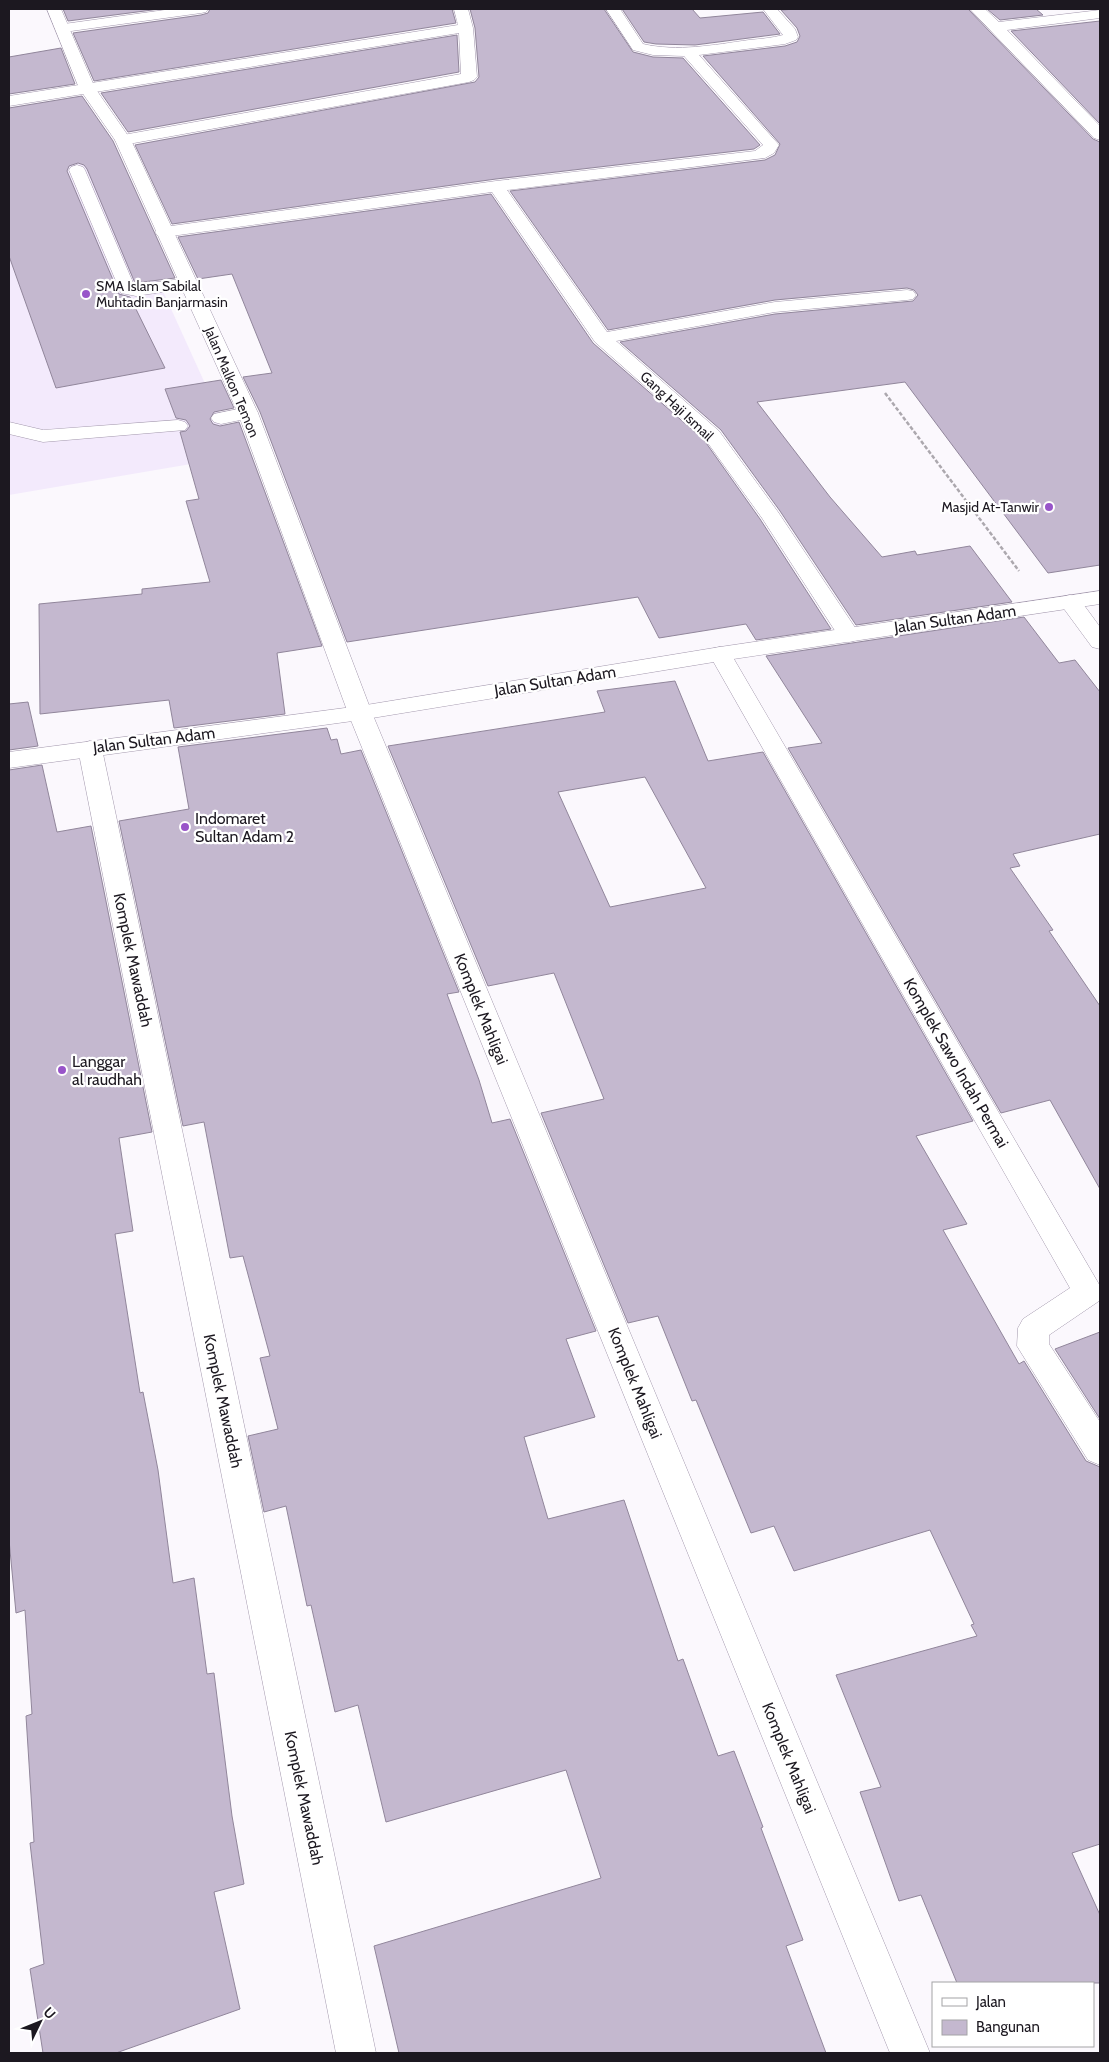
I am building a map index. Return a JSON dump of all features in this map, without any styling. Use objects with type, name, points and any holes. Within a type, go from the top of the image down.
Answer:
[{"type":"street","name":"Jalan Malkon Temon","points":[[54,9],[64,28],[87,88],[123,140],[248,413],[360,713]]},
{"type":"street","points":[[64,28],[201,9]]},
{"type":"street","points":[[123,140],[469,77],[466,28],[461,9]]},
{"type":"street","points":[[613,9],[638,47],[658,52],[688,52],[785,40],[791,37],[790,32],[770,9]]},
{"type":"street","points":[[978,9],[1100,134]]},
{"type":"street","points":[[996,27],[1100,14]]},
{"type":"street","points":[[9,101],[466,28]]},
{"type":"street","points":[[164,232],[496,186],[759,155],[768,150],[770,145],[688,52]]},
{"type":"street","points":[[77,170],[127,289],[136,291],[189,283]]},
{"type":"street","name":"Gang Haji Ismail","points":[[496,186],[602,338],[712,435],[771,516],[849,635]]},
{"type":"street","points":[[602,338],[775,306],[907,295]]},
{"type":"street","points":[[221,418],[248,413]]},
{"type":"street","points":[[9,428],[43,436],[178,426]]},
{"type":"street","name":"Jalan Sultan Adam","points":[[9,760],[360,713],[720,654],[1100,597]]},
{"type":"street","points":[[1070,602],[1100,642]]},
{"type":"street","name":"Komplek Sawo Indah Permai","points":[[720,654],[1094,1291],[1034,1328],[1032,1346],[1100,1450]]},
{"type":"street","name":"Komplek Mahligai","points":[[360,713],[910,2053]]},
{"type":"street","name":"Komplek Mawaddah","points":[[90,748],[356,2053]]},
{"type":"path","points":[[885,394],[1044,606]]},
{"type":"shaded area","name":"SMA Islam Sabilal Muhtadin Banjarmasin","points":[[101,155],[238,456],[9,495],[9,170]]},
{"type":"building","points":[[63,9],[160,9],[68,21]]},
{"type":"building","points":[[210,9],[452,9],[456,23],[94,81],[73,33],[201,15],[208,13]]},
{"type":"building","points":[[470,9],[604,9],[633,52],[653,57],[683,58],[760,145],[754,149],[496,179],[172,224],[135,145],[475,82],[479,77],[475,28]]},
{"type":"building","points":[[622,9],[692,9],[700,18],[763,12],[780,34],[695,45],[656,44],[644,42]]},
{"type":"building","points":[[968,9],[1093,139],[1100,142],[1100,565],[1048,573],[905,382],[757,402],[830,497],[882,557],[915,551],[917,555],[970,546],[1012,602],[856,625],[780,511],[721,430],[620,342],[775,314],[913,301],[918,295],[914,290],[907,288],[775,300],[608,330],[510,191],[765,160],[775,155],[780,144],[703,56],[785,46],[797,42],[800,36],[797,28],[781,10]]},
{"type":"building","points":[[987,9],[1036,9],[1043,15],[1000,20]]},
{"type":"building","points":[[1100,21],[1100,124],[1011,31]]},
{"type":"building","points":[[457,35],[459,72],[128,132],[101,93]]},
{"type":"building","points":[[61,48],[75,84],[9,94],[9,57]]},
{"type":"building","points":[[82,96],[113,141],[175,278],[135,283],[87,169],[84,165],[78,163],[69,166],[67,171],[119,294],[130,297],[165,368],[56,388],[9,256],[9,108]]},
{"type":"building","points":[[491,194],[593,343],[704,440],[760,519],[831,629],[756,640],[746,624],[659,638],[638,597],[347,642],[260,412],[243,377],[272,373],[232,274],[198,279],[178,237]]},
{"type":"building","points":[[221,380],[234,408],[214,412],[210,419],[213,424],[220,426],[239,422],[322,646],[277,653],[285,714],[174,728],[169,700],[40,714],[39,604],[142,594],[142,589],[210,582],[186,501],[199,499],[180,432],[186,431],[190,426],[186,420],[176,418],[165,389]]},
{"type":"building","points":[[1024,617],[1059,663],[1075,660],[1100,692],[1100,834],[1013,854],[1020,866],[1010,868],[1053,930],[1049,931],[1100,1006],[1100,1189],[1050,1100],[1001,1113],[788,748],[822,743],[766,656]]},
{"type":"building","points":[[675,681],[708,761],[763,752],[973,1121],[916,1136],[967,1224],[943,1230],[1019,1364],[1024,1361],[1086,1461],[1100,1467],[1100,1844],[1072,1853],[1100,1915],[1100,1983],[957,1982],[921,1895],[899,1901],[860,1792],[881,1787],[836,1675],[977,1636],[971,1625],[974,1624],[930,1530],[794,1571],[774,1526],[751,1533],[696,1400],[692,1401],[658,1316],[628,1323],[541,1113],[604,1099],[554,973],[488,986],[388,746],[605,712],[597,691]],"holes":[[[645,777],[706,888],[610,907],[558,792]]]},
{"type":"building","points":[[28,702],[38,746],[9,750],[9,704]]},
{"type":"building","points":[[327,728],[331,740],[337,739],[341,754],[361,750],[459,992],[447,994],[479,1080],[492,1123],[510,1119],[596,1331],[566,1339],[595,1417],[524,1437],[548,1519],[624,1500],[678,1661],[683,1659],[718,1756],[734,1751],[763,1827],[761,1828],[803,1940],[786,1946],[826,2053],[399,2053],[374,1946],[601,1878],[566,1770],[386,1822],[358,1705],[335,1712],[311,1605],[307,1606],[286,1506],[264,1512],[248,1436],[278,1429],[260,1358],[270,1356],[243,1256],[230,1258],[204,1122],[183,1126],[119,821],[189,809],[178,747]]},
{"type":"building","points":[[42,765],[57,832],[91,826],[152,1132],[119,1138],[133,1231],[115,1234],[140,1393],[143,1392],[158,1470],[173,1583],[194,1578],[207,1674],[214,1673],[232,1816],[244,1884],[214,1892],[240,2009],[116,2053],[43,2053],[30,1969],[44,1964],[30,1843],[34,1842],[26,1716],[32,1714],[25,1610],[16,1613],[9,1540],[9,770]]},
{"type":"building","points":[[1100,1332],[1100,1419],[1055,1349]]},
{"type":"place","name":"SMA Islam Sabilal Muhtadin Banjarmasin","points":[[86,294]]},
{"type":"place","name":"Masjid At-Tanwir","points":[[1049,507]]},
{"type":"place","name":"Indomaret Sultan Adam 2","points":[[185,827]]},
{"type":"place","name":"Langgar al raudhah","points":[[62,1070]]}]
